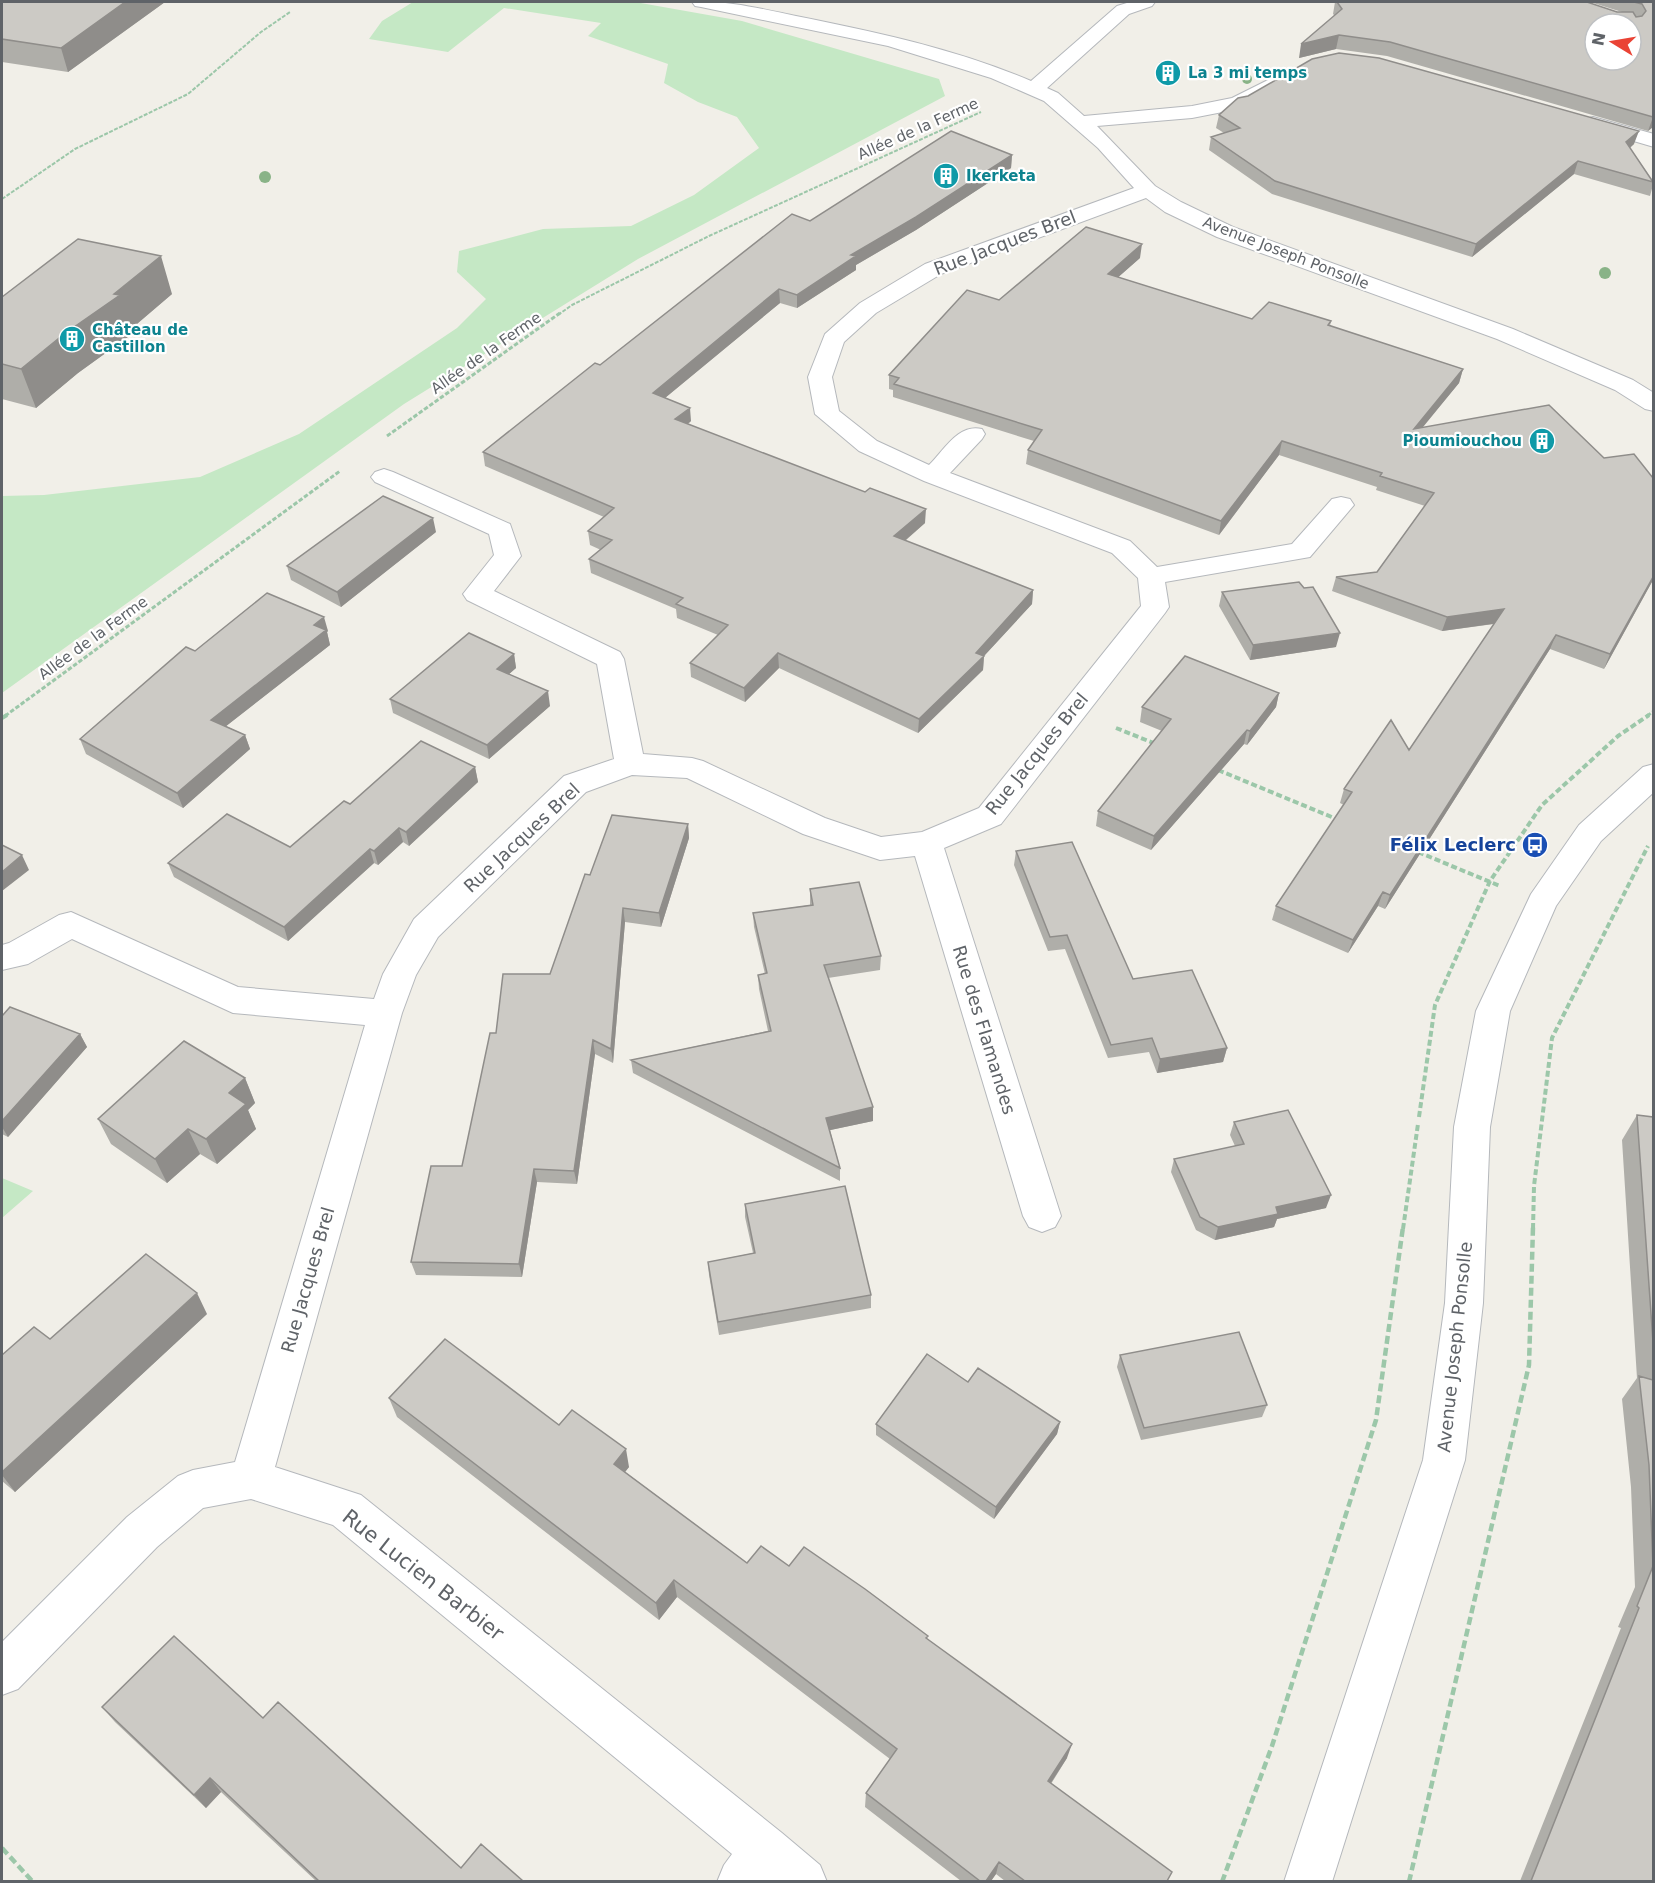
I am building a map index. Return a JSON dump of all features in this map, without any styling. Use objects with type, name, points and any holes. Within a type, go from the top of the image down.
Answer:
[{"type":"street","name":"Avenue Joseph Ponsolle","points":[[701,2],[892,41],[998,74],[1051,98],[1105,144],[1148,190],[1173,207],[1225,232],[1504,334],[1624,385],[1653,404]]},
{"type":"street","points":[[1033,90],[1123,10],[1146,2]]},
{"type":"street","points":[[1079,122],[1192,112],[1238,102],[1286,75]]},
{"type":"street","points":[[1580,120],[1653,141]]},
{"type":"street","name":"Rue Jacques Brel","points":[[251,1479],[385,1013],[400,974],[426,928],[575,784],[630,764],[692,768],[814,826],[880,849],[927,843],[990,816],[1155,607],[1151,576],[1121,547],[933,476],[868,446],[827,414],[820,377],[833,339],[868,309],[933,269],[1148,190]]},
{"type":"street","points":[[933,476],[973,434]]},
{"type":"street","points":[[384,477],[501,530],[508,556],[477,594],[610,659],[630,764]]},
{"type":"street","points":[[1151,576],[1301,551],[1341,505]]},
{"type":"street","name":"Avenue Joseph Ponsolle","points":[[1308,1881],[1444,1460],[1464,1303],[1472,1127],[1493,1011],[1542,902],[1590,833],[1653,774]]},
{"type":"street","name":"Rue des Flamandes","points":[[927,843],[1042,1216]]},
{"type":"street","points":[[2,957],[16,955],[71,924],[234,1000],[385,1013]]},
{"type":"street","name":"Rue Lucien Barbier","points":[[2,1673],[142,1532],[193,1490],[251,1479],[346,1509],[753,1866],[803,1881]]},
{"type":"path","points":[[2,199],[75,149],[188,94],[261,32],[290,12]]},
{"type":"path","name":"Allée de la Ferme","points":[[388,436],[572,304],[709,236],[951,124],[1033,90]]},
{"type":"path","name":"Allée de la Ferme","points":[[2,718],[349,464]]},
{"type":"path","points":[[1073,710],[1161,746]]},
{"type":"path","points":[[1222,1881],[1272,1746],[1376,1420],[1435,1005],[1490,881],[1542,805],[1618,736],[1653,711]]},
{"type":"path","points":[[1216,769],[1347,823]]},
{"type":"path","points":[[1409,1881],[1530,1365],[1534,1186],[1552,1038],[1653,837]]},
{"type":"path","points":[[1413,850],[1542,902]]},
{"type":"path","points":[[2,1848],[33,1881]]},
{"type":"green space","points":[[413,2],[635,2],[742,21],[939,79],[945,96],[638,259],[404,404],[2,693],[2,496],[44,495],[200,477],[299,434],[457,328],[486,299],[457,272],[459,251],[543,229],[631,226],[694,195],[759,148],[737,117],[698,102],[664,83],[668,64],[588,36],[601,23],[504,8],[448,52],[369,39],[382,21]]},
{"type":"green space","points":[[2,1178],[33,1191],[2,1218]]},
{"type":"building","points":[[2,2],[125,2],[61,48],[2,39]]},
{"type":"building","points":[[1337,2],[1587,2],[1617,12],[1583,12],[1583,72],[1643,72],[1643,15],[1646,11],[1642,4],[1634,2],[1653,2],[1653,117],[1390,42],[1339,35],[1301,44],[1342,9]]},
{"type":"building","points":[[1339,53],[1379,58],[1639,131],[1626,142],[1653,182],[1578,161],[1476,244],[1275,181],[1211,137],[1240,128],[1219,115],[1238,98],[1248,96],[1312,59]]},
{"type":"building","points":[[951,131],[1012,155],[916,217],[851,255],[856,256],[797,295],[779,289],[653,393],[690,408],[675,419],[865,492],[870,488],[926,509],[894,536],[1033,590],[976,653],[984,656],[919,719],[778,653],[744,688],[690,663],[728,625],[676,604],[683,598],[589,559],[612,540],[588,531],[614,508],[483,452],[595,363],[600,365],[792,214],[810,221]]},
{"type":"building","points":[[1086,227],[1142,244],[1108,274],[1252,319],[1269,302],[1331,321],[1328,325],[1463,369],[1414,429],[1549,405],[1604,458],[1634,454],[1653,478],[1653,577],[1610,654],[1556,635],[1390,895],[1383,892],[1353,940],[1276,906],[1352,792],[1344,789],[1391,720],[1409,750],[1504,609],[1447,617],[1336,577],[1377,572],[1434,493],[1380,476],[1382,473],[1282,441],[1221,521],[1028,450],[1042,430],[894,384],[899,378],[889,375],[967,290],[999,300]]},
{"type":"building","points":[[78,239],[161,256],[114,294],[120,295],[64,334],[21,369],[2,364],[2,297]]},
{"type":"building","points":[[383,496],[433,518],[337,592],[287,566]]},
{"type":"building","points":[[1299,582],[1304,588],[1313,587],[1340,633],[1253,645],[1222,592]]},
{"type":"building","points":[[267,593],[324,617],[314,625],[326,630],[211,720],[245,735],[177,793],[80,739],[186,647],[195,651]]},
{"type":"building","points":[[469,633],[514,654],[497,669],[548,691],[487,745],[390,699]]},
{"type":"building","points":[[1185,656],[1279,693],[1250,731],[1247,730],[1154,836],[1098,811],[1171,719],[1142,707]]},
{"type":"building","points":[[421,741],[475,767],[406,832],[399,828],[374,851],[370,849],[284,927],[168,863],[227,814],[290,847],[344,801],[350,804]]},
{"type":"building","points":[[612,815],[688,824],[659,913],[623,908],[611,1049],[593,1040],[574,1171],[534,1169],[519,1264],[411,1262],[431,1166],[462,1166],[490,1033],[496,1033],[503,974],[550,974],[585,874],[590,875]]},
{"type":"building","points":[[1072,842],[1133,979],[1192,970],[1227,1048],[1160,1059],[1152,1038],[1111,1045],[1067,935],[1050,937],[1016,851]]},
{"type":"building","points":[[2,845],[22,855],[2,872]]},
{"type":"building","points":[[859,882],[881,956],[824,965],[873,1107],[826,1118],[840,1168],[631,1060],[771,1031],[758,975],[767,973],[753,913],[813,905],[810,889]]},
{"type":"building","points":[[10,1007],[80,1034],[2,1121],[2,1016]]},
{"type":"building","points":[[184,1041],[245,1078],[229,1093],[246,1104],[206,1139],[188,1129],[155,1159],[98,1119]]},
{"type":"building","points":[[1288,1110],[1331,1195],[1276,1207],[1278,1214],[1218,1227],[1200,1217],[1174,1159],[1244,1144],[1234,1122]]},
{"type":"building","points":[[1637,1115],[1653,1117],[1653,1342]]},
{"type":"building","points":[[845,1186],[871,1295],[718,1322],[708,1262],[755,1253],[745,1204]]},
{"type":"building","points":[[146,1254],[197,1293],[2,1472],[2,1355],[34,1327],[50,1339]]},
{"type":"building","points":[[1239,1332],[1267,1405],[1144,1428],[1120,1355]]},
{"type":"building","points":[[445,1339],[559,1425],[572,1410],[626,1449],[614,1464],[747,1563],[761,1546],[789,1566],[804,1547],[865,1589],[928,1636],[926,1638],[1072,1744],[1048,1781],[1172,1872],[1167,1881],[1025,1881],[999,1862],[986,1881],[980,1881],[866,1793],[897,1749],[674,1580],[656,1603],[389,1398]]},
{"type":"building","points":[[927,1354],[968,1382],[978,1368],[1060,1422],[996,1507],[876,1424]]},
{"type":"building","points":[[1639,1376],[1653,1380],[1653,1566],[1649,1465]]},
{"type":"building","points":[[1653,1566],[1653,1881],[1531,1881],[1639,1608],[1637,1606]]},
{"type":"building","points":[[174,1636],[263,1718],[278,1702],[461,1868],[481,1844],[523,1881],[319,1881],[210,1778],[194,1795],[102,1707]]},
{"type":"place","name":"La 3 mi temps","points":[[1168,73]]},
{"type":"place","name":"Ikerketa","points":[[946,176]]},
{"type":"place","name":"Château de Castillon","points":[[72,339]]},
{"type":"place","name":"Pioumiouchou","points":[[1542,441]]},
{"type":"place","name":"Félix Leclerc","points":[[1535,845]]}]
